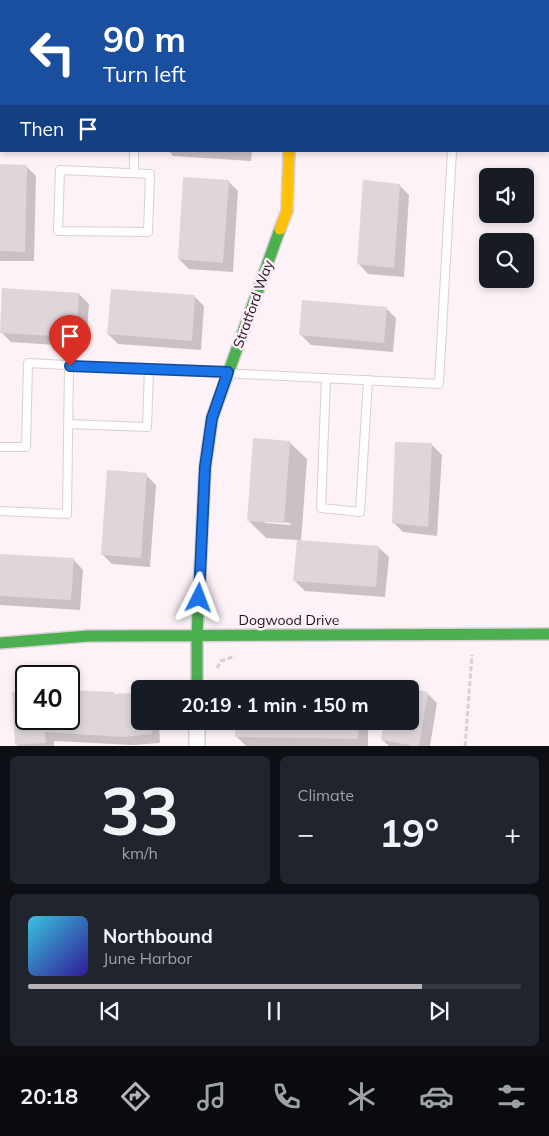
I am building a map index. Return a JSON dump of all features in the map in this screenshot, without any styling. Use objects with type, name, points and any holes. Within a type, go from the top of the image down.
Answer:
[{"type":"street","name":"Stratford Way","points":[[197,680],[197,635],[205,467],[212,418],[287,210],[289,152]]},
{"type":"street","name":"Dogwood Drive","points":[[0,643],[88,636],[549,634]]},
{"type":"street","points":[[197,730],[197,746]]},
{"type":"lane","points":[[134,152],[134,173]]},
{"type":"lane","points":[[0,447],[26,447],[28,364],[228,372],[439,384],[452,152]]},
{"type":"lane","points":[[60,170],[134,173],[150,174],[148,232],[58,231],[60,170]]},
{"type":"lane","points":[[0,511],[67,514],[70,366]]},
{"type":"lane","points":[[68,424],[147,427],[149,369]]},
{"type":"lane","points":[[326,378],[321,508],[360,512],[368,380]]},
{"type":"path","points":[[464,655],[472,655],[465,746]]},
{"type":"path","points":[[215,676],[221,661],[239,656]]},
{"type":"building","points":[[0,164],[27,165],[25,252],[0,251]]},
{"type":"building","points":[[183,177],[229,180],[223,263],[178,259]]},
{"type":"building","points":[[363,180],[400,184],[394,268],[357,264]]},
{"type":"building","points":[[2,288],[79,293],[76,337],[0,333]]},
{"type":"building","points":[[111,289],[195,295],[192,341],[107,334]]},
{"type":"building","points":[[302,300],[387,307],[384,343],[299,335]]},
{"type":"building","points":[[253,438],[290,441],[284,523],[247,521]]},
{"type":"building","points":[[395,442],[432,443],[428,527],[392,523]]},
{"type":"building","points":[[107,470],[147,473],[141,558],[101,555]]},
{"type":"building","points":[[297,540],[379,546],[376,587],[293,581]]},
{"type":"building","points":[[0,554],[74,558],[71,600],[0,596]]},
{"type":"building","points":[[80,690],[114,692],[114,694],[131,693],[131,730],[152,730],[152,734],[123,737],[45,732],[46,743],[15,745],[12,692],[15,692],[15,730],[80,730]]},
{"type":"building","points":[[419,690],[428,692],[419,746],[381,740],[383,730],[419,730]]},
{"type":"building","points":[[235,730],[358,730],[358,739],[235,737]]},
{"type":"traffic: fast","points":[[197,680],[197,635],[205,467],[212,418],[280,229]]},
{"type":"traffic: fast","points":[[0,643],[88,636],[549,634]]},
{"type":"traffic: slow","points":[[280,229],[287,211],[289,152]]},
{"type":"route","points":[[70,366],[228,372],[212,418],[205,467],[199,598]]}]
